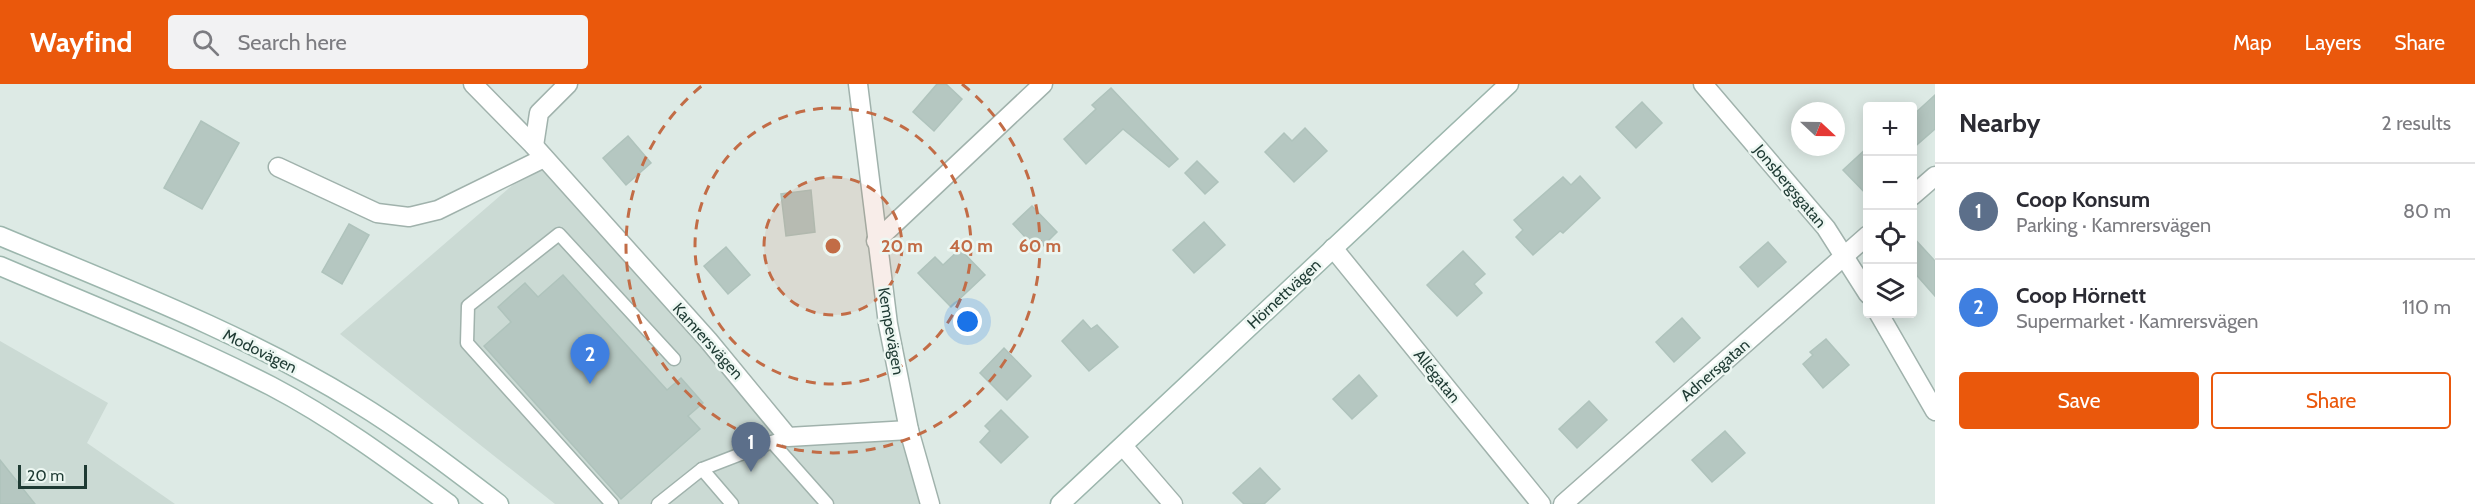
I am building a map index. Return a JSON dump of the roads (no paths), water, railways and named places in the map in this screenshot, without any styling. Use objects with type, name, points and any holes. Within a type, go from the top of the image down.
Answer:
[{"type":"street","name":"Kamrersvägen","points":[[473,84],[539,152],[742,378],[780,439]]},
{"type":"street","points":[[278,167],[376,213],[409,217],[438,210],[539,152],[539,113],[568,84]]},
{"type":"street","name":"Kempevägen","points":[[858,84],[888,324],[909,430],[930,504]]},
{"type":"street","points":[[876,241],[1043,84]]},
{"type":"street","name":"Hörnettvägen","points":[[1060,504],[1509,84]]},
{"type":"street","name":"Jonsbergsgatan","points":[[1703,84],[1826,228],[1863,286]]},
{"type":"street","points":[[1917,192],[1935,176]]},
{"type":"street","name":"Modovägen","points":[[0,236],[176,310],[283,362],[353,400],[395,427],[499,504]]},
{"type":"street","name":"Adnersgatan","points":[[1563,504],[1863,240]]},
{"type":"street","name":"Allégatan","points":[[1333,248],[1541,504]]},
{"type":"street","name":"Modovägen","points":[[0,266],[165,336],[272,387],[336,424],[449,504]]},
{"type":"street","points":[[1881,318],[1935,411]]},
{"type":"street","points":[[780,439],[909,430]]},
{"type":"street","points":[[1123,446],[1173,504]]},
{"type":"lane","points":[[612,504],[467,344],[468,306],[560,234],[674,359]]},
{"type":"lane","points":[[659,504],[702,469],[780,439],[827,504]]},
{"type":"lane","points":[[702,469],[732,504]]},
{"type":"place","name":"Coop Hörnett","points":[[590,384]]},
{"type":"place","name":"Coop Konsum","points":[[751,472]]}]
